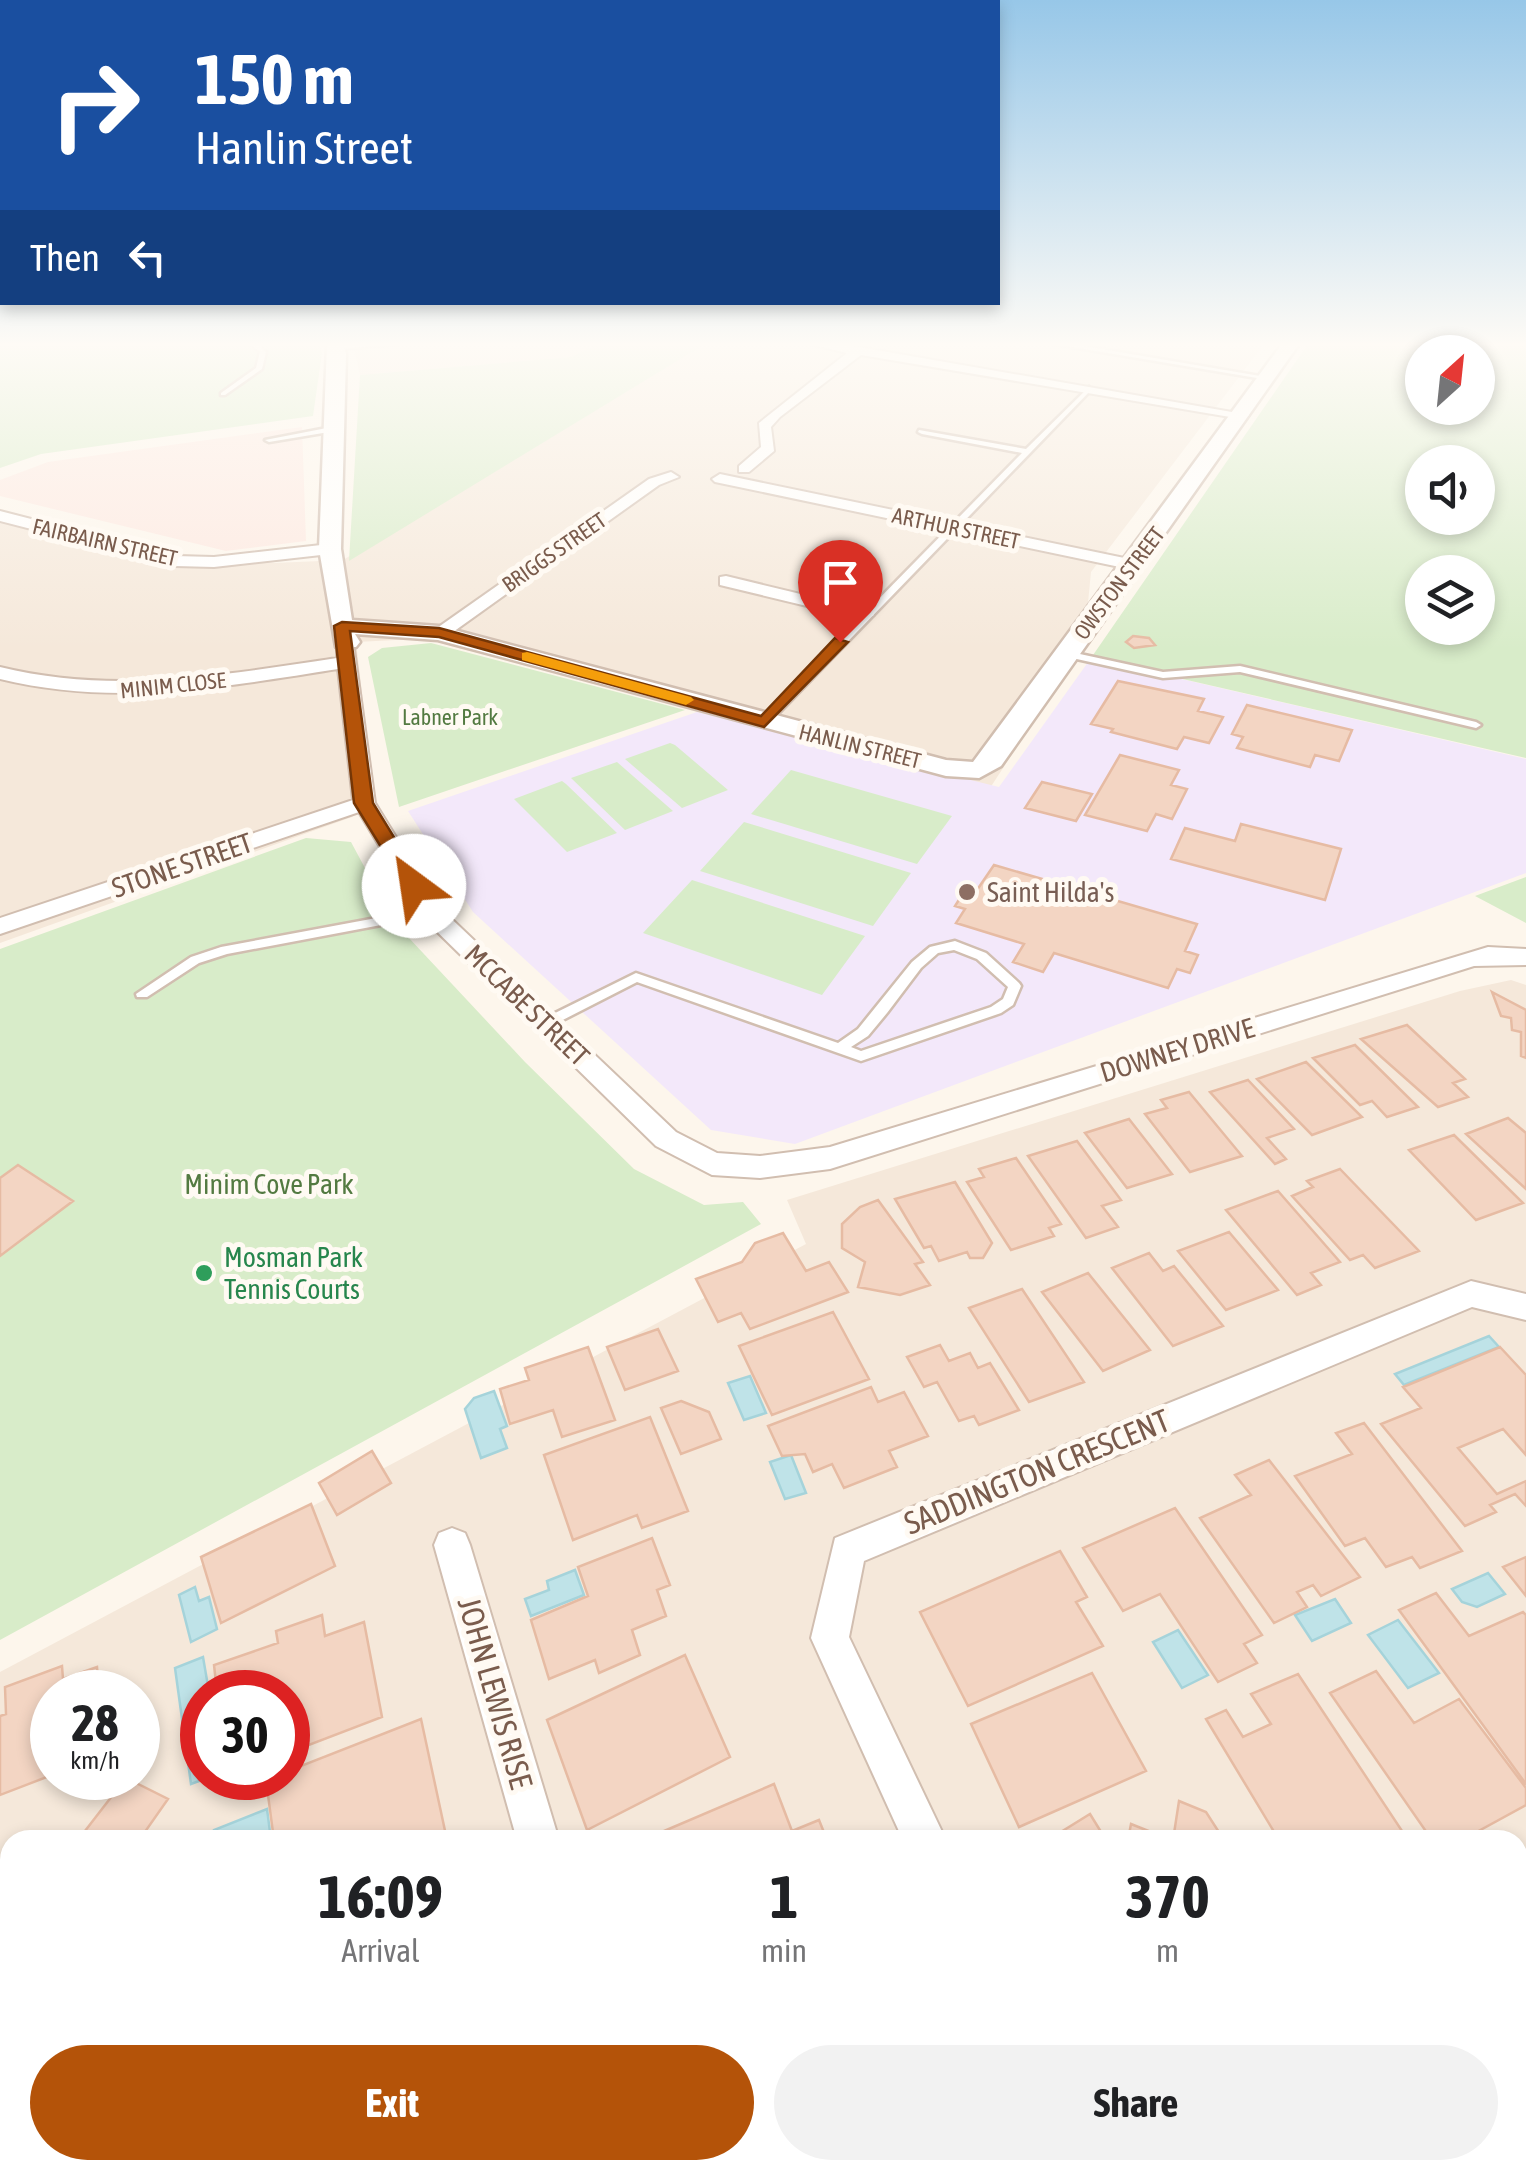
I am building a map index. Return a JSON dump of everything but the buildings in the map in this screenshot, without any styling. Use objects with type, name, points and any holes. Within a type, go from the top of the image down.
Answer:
[{"type":"street","name":"MCCABE STREET","points":[[332,446],[330,550],[364,803],[430,912],[666,1139],[712,1164],[760,1167],[830,1158]]},
{"type":"street","points":[[744,469],[768,446]]},
{"type":"street","name":"OWSTON STREET","points":[[980,770],[992,760],[1220,446]]},
{"type":"street","name":"BRIGGS STREET","points":[[439,633],[654,482],[671,478]]},
{"type":"street","name":"ARTHUR STREET","points":[[720,478],[1134,565]]},
{"type":"street","name":"FAIRBAIRN STREET","points":[[0,516],[175,561],[214,562],[330,550]]},
{"type":"street","points":[[726,581],[866,615]]},
{"type":"street","name":"HANLIN STREET","points":[[345,644],[392,631],[439,633],[764,722],[946,768],[980,770]]},
{"type":"street","name":"MINIM CLOSE","points":[[0,673],[72,689],[128,693],[345,644]]},
{"type":"street","name":"STONE STREET","points":[[0,926],[364,803]]},
{"type":"street","name":"DOWNEY DRIVE","points":[[830,1158],[1468,960],[1488,955],[1526,958]]},
{"type":"street","name":"SADDINGTON CRESCENT","points":[[920,1830],[830,1638],[848,1550],[1471,1294],[1523,1299]]},
{"type":"street","name":"JOHN LEWIS RISE","points":[[452,1545],[535,1830]]},
{"type":"lane","points":[[995,446],[1029,452]]},
{"type":"lane","points":[[764,722],[1035,446]]},
{"type":"lane","points":[[1066,654],[1163,676],[1240,669],[1476,725]]},
{"type":"lane","points":[[142,994],[195,960],[225,950],[430,912]]},
{"type":"lane","points":[[546,1023],[636,977],[839,1049],[861,1056],[979,1016],[1008,1002],[1015,986],[990,958],[945,946],[923,953],[861,1039],[839,1049]]},
{"type":"shaded area","points":[[166,446],[303,446],[306,541],[226,551],[0,496],[0,480],[48,462]]},
{"type":"shaded area","points":[[535,446],[1187,446],[1091,572],[1084,644],[990,788],[436,638],[356,642],[374,795],[352,817],[0,943],[0,510],[176,553],[274,563],[343,560]]},
{"type":"shaded area","name":"Saint Hilda's","points":[[1091,658],[1526,759],[1526,873],[795,1144],[711,1130],[473,912],[408,811],[697,712],[999,787]]},
{"type":"shaded area","points":[[1511,980],[1526,985],[1526,1830],[0,1830],[0,1672],[806,1244],[787,1200],[1460,991]]},
{"type":"green space","points":[[0,446],[100,446],[41,454],[0,468]]},
{"type":"green space","points":[[356,446],[538,446],[349,561]]},
{"type":"green space","points":[[1238,446],[1405,446],[1405,535],[1495,535],[1495,446],[1526,446],[1526,758],[1091,658]]},
{"type":"green space","name":"Labner Park","points":[[431,643],[685,710],[399,807],[368,657],[382,648]]},
{"type":"green space","points":[[670,743],[728,790],[682,808],[625,759]]},
{"type":"green space","points":[[617,762],[673,811],[625,830],[571,778]]},
{"type":"green space","points":[[791,770],[952,816],[917,864],[751,814]]},
{"type":"green space","points":[[562,781],[617,833],[567,852],[514,799]]},
{"type":"green space","points":[[744,822],[911,873],[873,926],[700,871]]},
{"type":"green space","name":"Minim Cove Park","points":[[306,838],[351,842],[394,922],[525,1062],[634,1169],[704,1205],[743,1202],[761,1224],[0,1640],[0,949]]},
{"type":"green space","points":[[1526,877],[1526,923],[1475,896]]},
{"type":"green space","points":[[692,880],[865,936],[822,995],[643,933]]},
{"type":"water","points":[[1489,1336],[1499,1347],[1404,1385],[1395,1374]]},
{"type":"water","points":[[750,1376],[766,1413],[744,1420],[728,1383]]},
{"type":"water","points":[[494,1391],[507,1426],[500,1429],[507,1448],[481,1458],[465,1409],[474,1398]]},
{"type":"water","points":[[791,1455],[806,1493],[785,1499],[770,1462]]},
{"type":"water","points":[[575,1570],[584,1595],[531,1616],[525,1599],[549,1590],[547,1581]]},
{"type":"water","points":[[1488,1573],[1505,1594],[1477,1607],[1462,1602],[1452,1589]]},
{"type":"water","points":[[195,1587],[199,1601],[209,1597],[217,1629],[191,1642],[179,1595]]},
{"type":"water","points":[[1335,1599],[1351,1623],[1312,1641],[1295,1615]]},
{"type":"water","points":[[1398,1620],[1439,1673],[1408,1688],[1368,1635]]},
{"type":"water","points":[[1178,1630],[1208,1675],[1182,1688],[1153,1642]]},
{"type":"water","points":[[203,1657],[205,1670],[180,1670],[180,1704],[175,1668]]},
{"type":"water","points":[[267,1809],[270,1830],[214,1830]]},
{"type":"slow traffic","points":[[527,657],[686,700]]},
{"type":"place","name":"Saint Hilda's","points":[[967,892]]},
{"type":"place","name":"Mosman Park Tennis Courts","points":[[204,1273]]},
{"type":"route","points":[[414,886],[364,803],[342,626],[439,633],[764,722],[840,642]]}]
